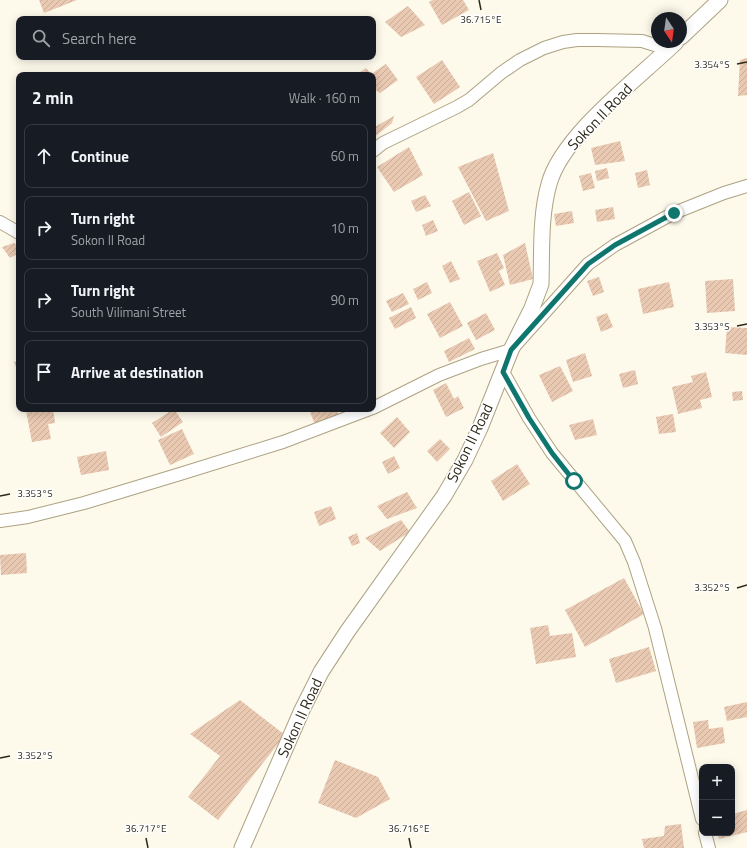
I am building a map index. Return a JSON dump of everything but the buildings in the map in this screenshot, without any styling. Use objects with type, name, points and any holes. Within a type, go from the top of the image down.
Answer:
[{"type":"street","points":[[687,31],[720,0]]},
{"type":"street","points":[[376,149],[383,143],[469,100],[501,73],[520,60],[544,48],[563,42],[577,40],[651,42]]},
{"type":"street","name":"Sokon II Road","points":[[242,848],[302,710],[321,672],[347,632],[444,496],[465,460],[480,428],[511,350],[532,308],[541,284],[544,207],[549,183],[554,171],[562,157],[581,132],[670,48]]},
{"type":"street","points":[[376,406],[439,375],[480,359],[511,350],[588,264],[615,245],[674,213],[724,193],[747,186]]},
{"type":"street","points":[[0,222],[16,231]]},
{"type":"street","points":[[503,372],[529,418],[552,453],[625,541],[634,562],[655,628],[699,807]]},
{"type":"street","points":[[0,521],[84,503],[283,442],[362,412]]},
{"type":"street","points":[[706,836],[709,848]]},
{"type":"route","points":[[574,481],[552,453],[529,418],[503,372],[511,350],[588,264],[615,245],[674,213]]}]
